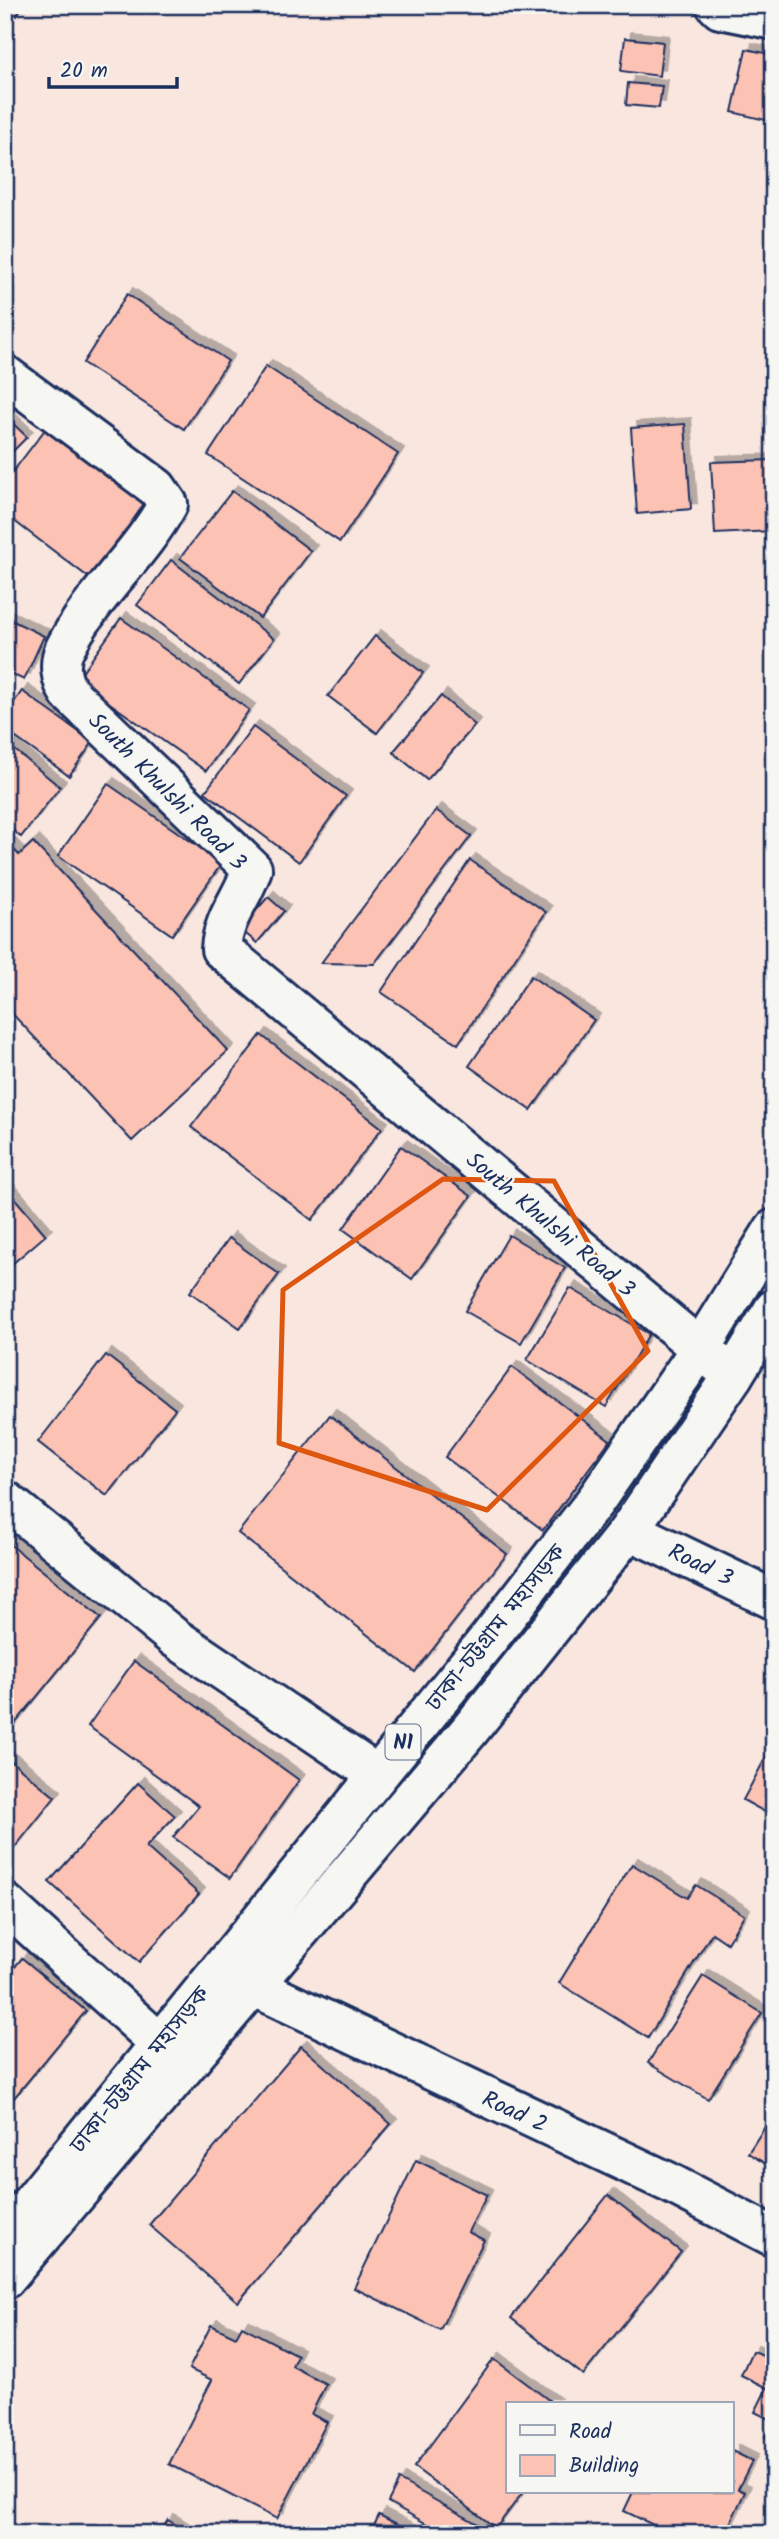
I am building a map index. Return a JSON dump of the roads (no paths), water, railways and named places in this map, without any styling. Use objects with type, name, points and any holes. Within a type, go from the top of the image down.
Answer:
[{"type":"main road","points":[[716,5],[720,9],[774,20]]},
{"type":"main road","name":"South Khulshi Road 3","points":[[5,375],[157,488],[168,503],[154,529],[64,649],[62,682],[69,693],[251,869],[247,885],[223,930],[221,949],[733,1377]]},
{"type":"main road","name":"ঢাকা-চট্টগ্রাম মহাসড়ক","points":[[5,2279],[173,2055],[376,1774],[490,1637],[596,1500],[701,1349],[774,1229]]},
{"type":"main road","name":"ঢাকা-চট্টগ্রাম মহাসড়ক","points":[[5,2235],[173,2055],[255,1987],[470,1731],[629,1530],[733,1377],[774,1309]]},
{"type":"main road","points":[[5,1500],[175,1638],[376,1774]]},
{"type":"main road","name":"Road 3","points":[[629,1530],[774,1600]]},
{"type":"main road","points":[[5,1903],[173,2055]]},
{"type":"main road","name":"Road 2","points":[[255,1987],[668,2182],[774,2237]]}]
